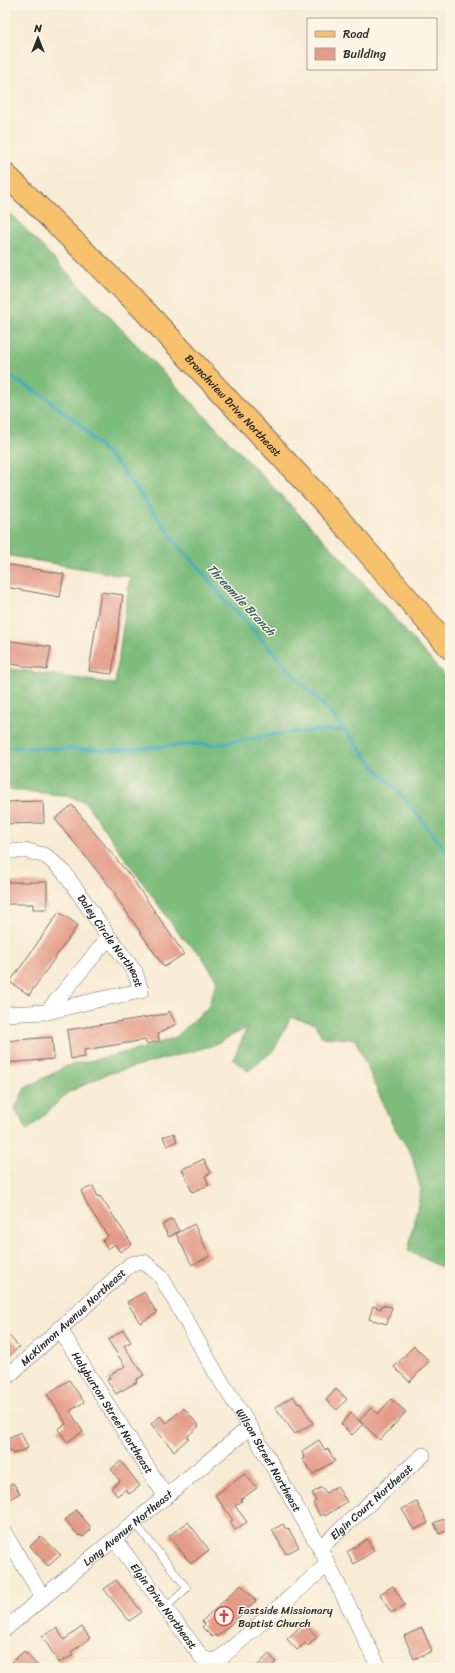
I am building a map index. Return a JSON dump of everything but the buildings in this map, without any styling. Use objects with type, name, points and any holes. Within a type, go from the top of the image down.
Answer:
[{"type":"main road","name":"Branchview Drive Northeast","points":[[5,174],[142,309],[186,355],[333,512],[450,648]]},
{"type":"street","name":"Daley Circle Northeast","points":[[5,851],[28,851],[46,856],[64,872],[135,972],[141,990],[47,1012],[5,1014]]},
{"type":"street","points":[[47,1012],[109,937]]},
{"type":"street","name":"McKinnon Avenue Northeast","points":[[5,1379],[59,1328],[131,1264],[144,1262]]},
{"type":"street","name":"Wilson Street Northeast","points":[[144,1262],[160,1275],[216,1374],[250,1427],[320,1548],[379,1668]]},
{"type":"street","name":"Halyburton Street Northeast","points":[[59,1328],[166,1497]]},
{"type":"street","name":"Long Avenue Northeast","points":[[5,1629],[250,1427]]},
{"type":"street","name":"Elgin Court Northeast","points":[[320,1548],[422,1455]]},
{"type":"street","points":[[5,1534],[42,1598]]},
{"type":"street","name":"Elgin Drive Northeast","points":[[114,1540],[204,1659],[215,1661],[223,1656],[328,1564]]},
{"type":"lane","points":[[135,1523],[187,1588],[165,1608]]},
{"type":"green space","points":[[5,208],[345,562],[450,682],[450,1271],[408,1251],[421,1190],[411,1153],[392,1124],[355,1039],[322,1037],[315,1024],[291,1017],[274,1050],[248,1071],[233,1060],[247,1028],[211,1046],[107,1074],[67,1093],[27,1130],[15,1109],[25,1088],[67,1066],[141,1049],[176,1037],[208,1007],[217,981],[202,956],[180,935],[85,802],[62,795],[5,789],[5,668],[115,684],[130,577],[5,555]]},
{"type":"waterway","name":"Threemile Branch","points":[[5,374],[41,394],[78,423],[120,467],[180,548],[199,568],[218,592],[332,714],[378,771],[401,794],[450,856]]},
{"type":"waterway","points":[[5,747],[121,750],[194,744],[212,745],[291,732],[344,730]]},
{"type":"place","name":"Eastside Missionary Baptist Church","points":[[224,1616]]}]
